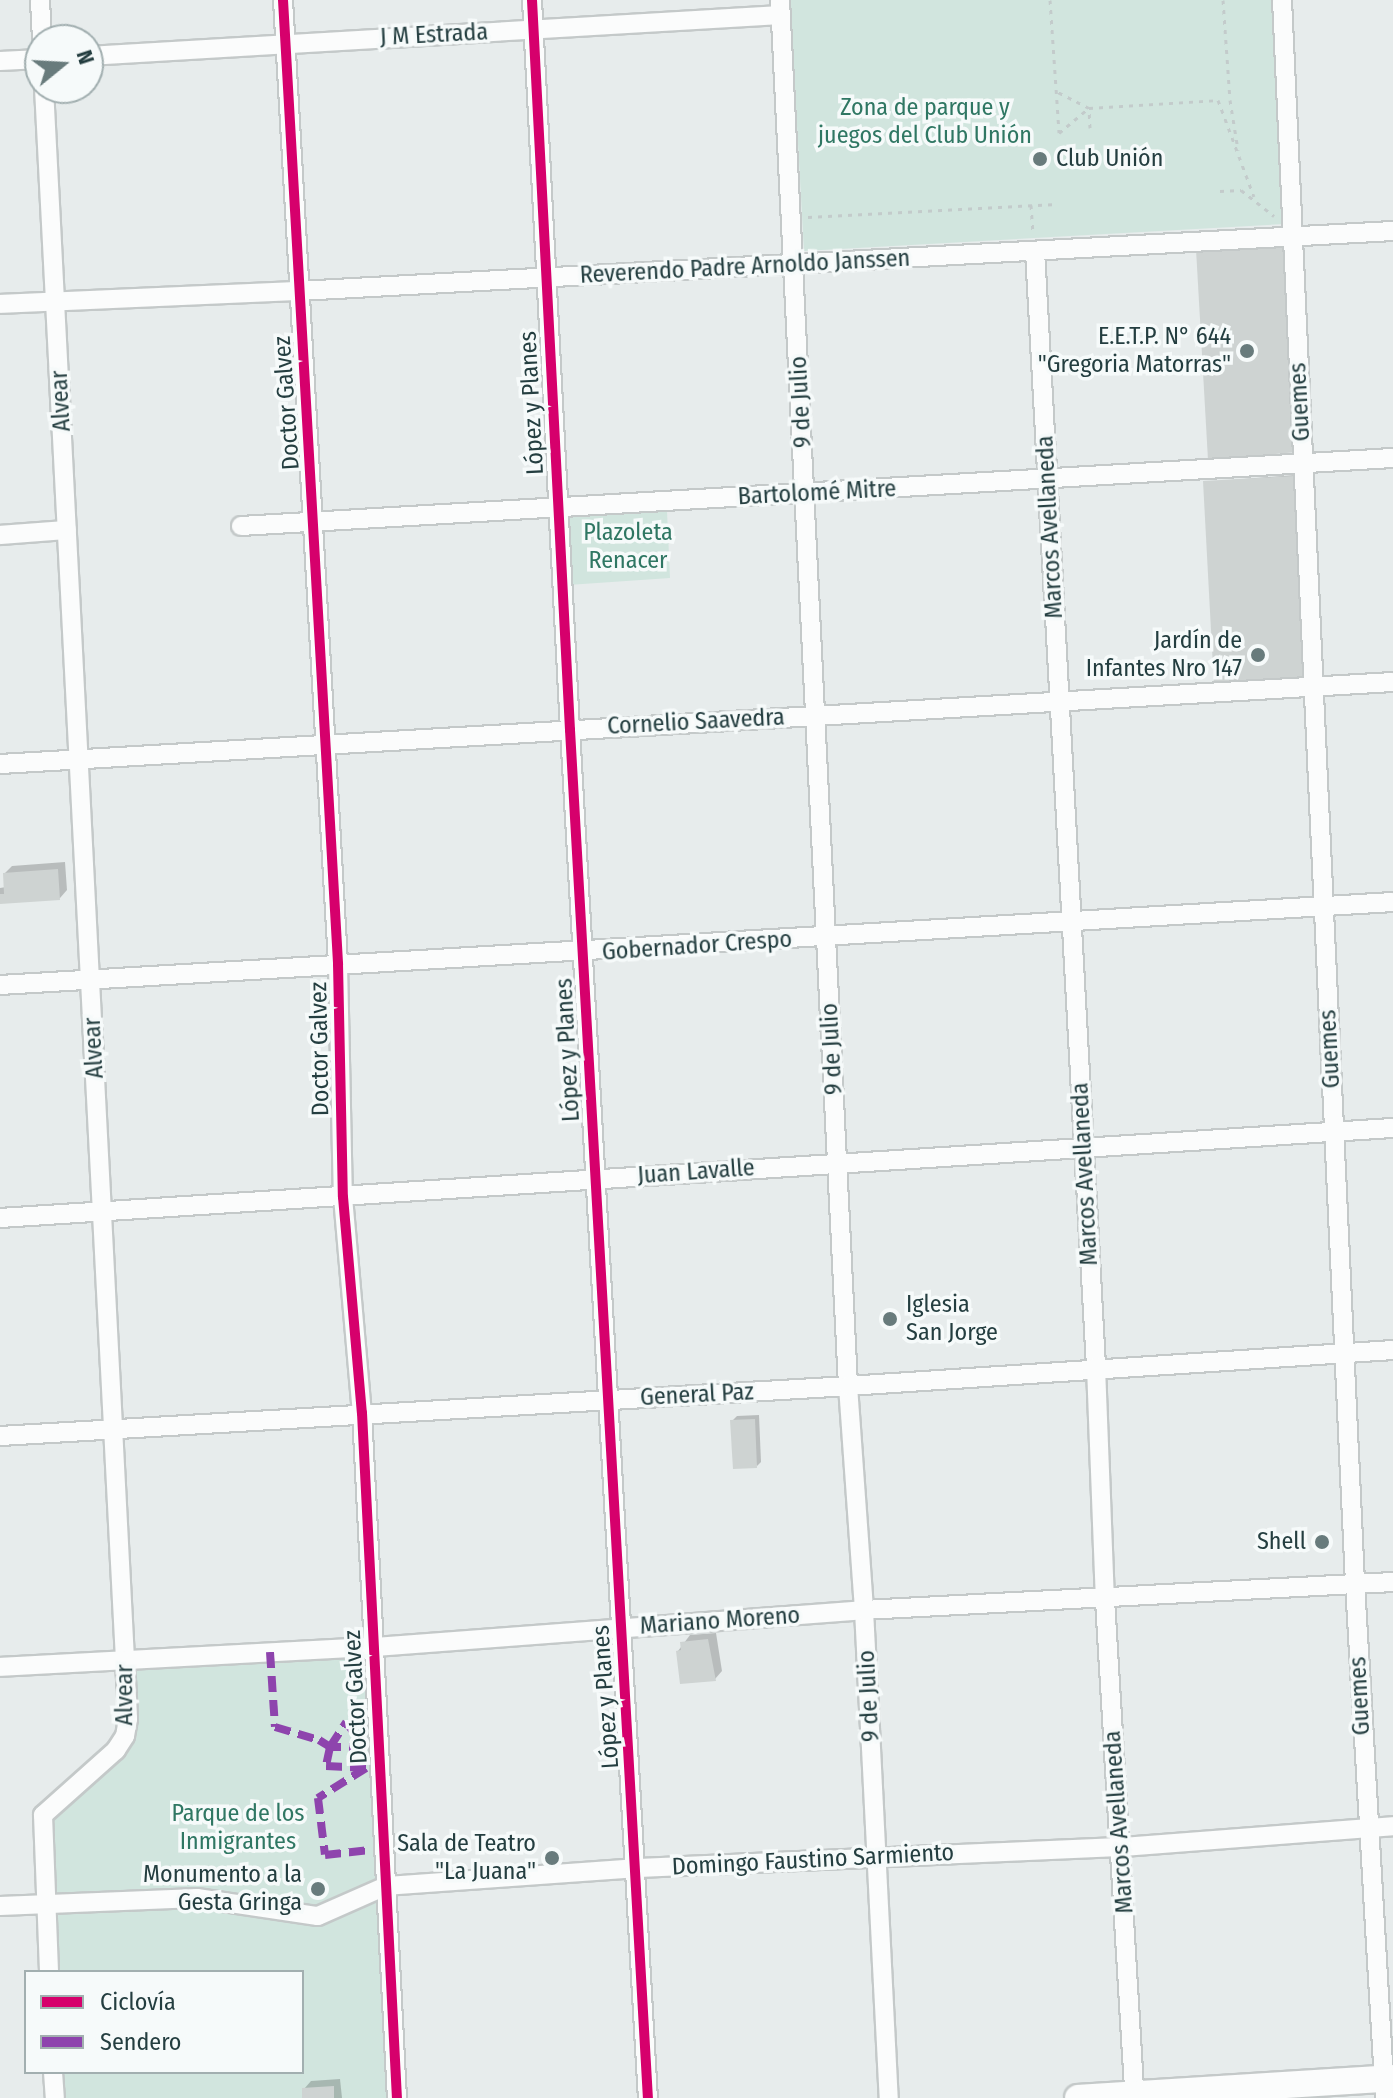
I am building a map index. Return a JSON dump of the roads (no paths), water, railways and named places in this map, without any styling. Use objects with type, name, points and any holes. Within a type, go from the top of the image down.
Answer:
[{"type":"main road","points":[[1078,2098],[1387,2085]]},
{"type":"street","points":[[40,0],[41,24]]},
{"type":"street","name":"Doctor Galvez","points":[[283,0],[316,523],[338,964],[343,1197],[362,1413],[397,2098]]},
{"type":"street","name":"López y Planes","points":[[532,0],[557,509],[648,2098]]},
{"type":"street","name":"Guemes","points":[[1282,0],[1343,1353],[1367,1828],[1387,2085]]},
{"type":"street","name":"J M Estrada","points":[[104,55],[533,29],[781,7]]},
{"type":"street","name":"9 de Julio","points":[[781,7],[848,1386],[864,1610],[889,2098]]},
{"type":"street","points":[[0,61],[24,60]]},
{"type":"street","name":"Alvear","points":[[45,104],[128,1719],[125,1736],[116,1750],[43,1815],[49,1970]]},
{"type":"street","name":"Reverendo Padre Arnoldo Janssen","points":[[0,304],[794,264],[1034,242],[1293,237],[1393,231]]},
{"type":"street","name":"Marcos Avellaneda","points":[[1034,242],[1096,1367],[1105,1600],[1135,2096]]},
{"type":"street","name":"Bartolomé Mitre","points":[[241,526],[1393,458]]},
{"type":"street","points":[[0,535],[67,530]]},
{"type":"street","name":"Cornelio Saavedra","points":[[0,764],[1393,682]]},
{"type":"street","name":"Gobernador Crespo","points":[[0,985],[338,964],[582,953],[1393,902]]},
{"type":"street","name":"Juan Lavalle","points":[[0,1218],[1393,1128]]},
{"type":"street","name":"General Paz","points":[[0,1436],[1393,1350]]},
{"type":"street","name":"Mariano Moreno","points":[[0,1667],[374,1647],[864,1610],[1105,1600],[1393,1582]]},
{"type":"street","name":"Domingo Faustino Sarmiento","points":[[0,1906],[197,1898],[318,1916],[386,1886],[636,1868],[1122,1847],[1393,1826]]},
{"type":"street","points":[[53,2074],[55,2098]]},
{"type":"place","name":"Club Unión","points":[[1040,159]]},
{"type":"place","name":"E.E.T.P. N° 644 \"Gregoria Matorras\"","points":[[1247,351]]},
{"type":"place","name":"Jardín de Infantes Nro 147","points":[[1258,655]]},
{"type":"place","name":"Iglesia San Jorge","points":[[890,1319]]},
{"type":"place","name":"Shell","points":[[1322,1542]]},
{"type":"place","name":"Sala de Teatro \"La Juana\"","points":[[552,1858]]},
{"type":"place","name":"Monumento a la Gesta Gringa","points":[[318,1889]]},
{"type":"park label","name":"Zona de parque y juegos del Club Unión","points":[[925,122]]},
{"type":"park label","name":"Plazoleta Renacer","points":[[628,547]]},
{"type":"park label","name":"Parque de los Inmigrantes","points":[[238,1828]]}]
